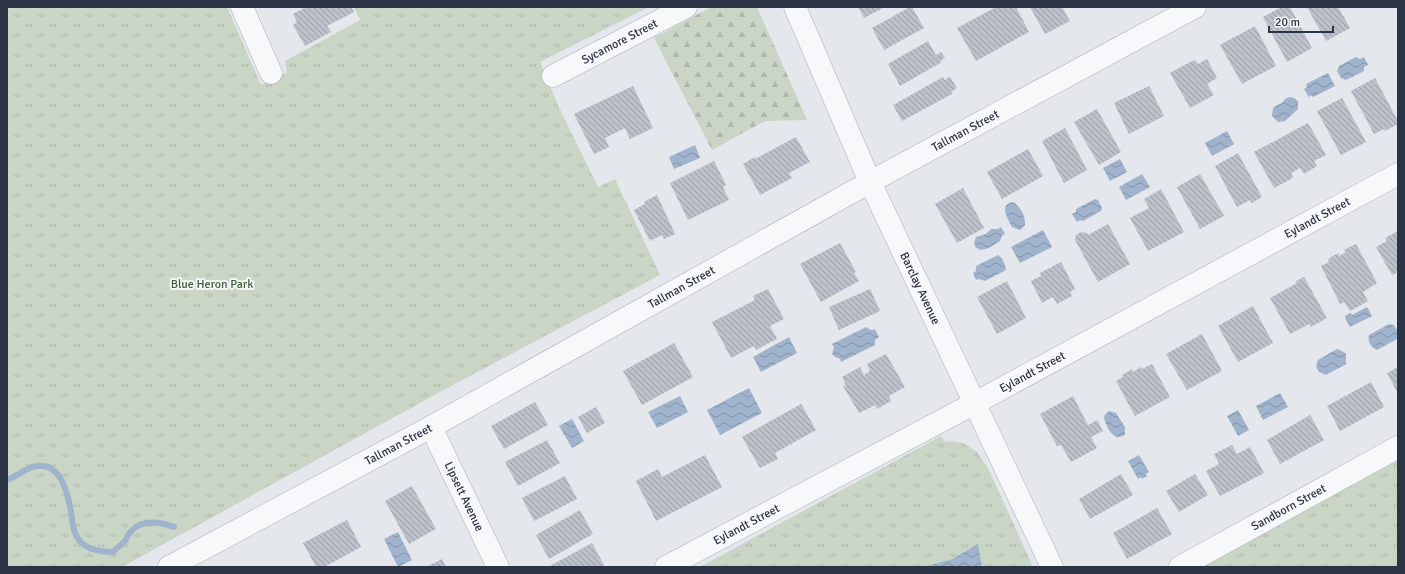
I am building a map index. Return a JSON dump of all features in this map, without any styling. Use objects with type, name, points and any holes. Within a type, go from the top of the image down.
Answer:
[{"type":"street","points":[[242,7],[271,73]]},
{"type":"street","name":"Sycamore Street","points":[[552,76],[686,7]]},
{"type":"street","name":"Barclay Avenue","points":[[795,7],[870,182],[1052,567]]},
{"type":"street","name":"Tallman Street","points":[[169,567],[431,427],[870,182],[1195,7]]},
{"type":"street","name":"Eylandt Street","points":[[666,567],[975,403],[1398,174]]},
{"type":"street","name":"Lipsett Avenue","points":[[431,427],[498,567]]},
{"type":"street","name":"Sandborn Street","points":[[1180,567],[1398,447]]},
{"type":"green space","name":"Blue Heron Park","points":[[7,7],[227,7],[261,85],[287,73],[285,61],[360,20],[354,7],[649,7],[540,62],[557,103],[598,187],[615,179],[660,275],[440,392],[122,567],[7,567]]},
{"type":"green space","points":[[711,7],[757,7],[807,120],[765,121],[712,150],[654,38]]},
{"type":"green space","points":[[941,436],[945,442],[953,441],[963,443],[977,452],[989,470],[1033,567],[700,567]]},
{"type":"green space","points":[[1398,460],[1398,567],[1202,567]]},
{"type":"water","points":[[1356,57],[1360,59],[1364,57],[1368,65],[1364,67],[1364,71],[1346,80],[1341,78],[1337,71],[1339,66]]},
{"type":"water","points":[[1328,73],[1335,86],[1313,97],[1311,95],[1309,97],[1304,89],[1307,87],[1306,84]]},
{"type":"water","points":[[1289,97],[1298,101],[1298,109],[1285,121],[1278,122],[1272,116],[1273,108]]},
{"type":"water","points":[[1227,131],[1234,144],[1212,156],[1205,143]]},
{"type":"water","points":[[695,145],[700,158],[674,169],[669,157]]},
{"type":"water","points":[[1120,159],[1127,172],[1110,181],[1103,168]]},
{"type":"water","points":[[1142,174],[1150,187],[1126,200],[1119,187]]},
{"type":"water","points":[[1095,199],[1098,200],[1102,208],[1101,211],[1083,221],[1080,220],[1077,222],[1072,214],[1076,212],[1076,209]]},
{"type":"water","points":[[1013,202],[1020,209],[1025,219],[1025,225],[1020,230],[1012,227],[1005,213],[1006,206]]},
{"type":"water","points":[[1001,227],[1005,234],[1002,236],[1000,241],[982,250],[976,247],[974,243],[976,237],[986,234],[991,229],[998,229]]},
{"type":"water","points":[[1043,230],[1052,247],[1020,263],[1011,247]]},
{"type":"water","points":[[998,255],[1004,261],[1006,270],[985,281],[979,279],[976,280],[973,273],[976,271],[976,266]]},
{"type":"water","points":[[1367,307],[1372,316],[1350,327],[1345,316],[1350,313],[1352,315]]},
{"type":"water","points":[[1389,324],[1394,325],[1398,332],[1397,339],[1377,350],[1370,344],[1369,335]]},
{"type":"water","points":[[866,327],[871,330],[875,329],[879,337],[875,340],[875,345],[841,362],[840,359],[832,354],[834,347],[832,344]]},
{"type":"water","points":[[789,337],[797,353],[761,372],[753,357]]},
{"type":"water","points":[[1337,349],[1346,354],[1346,364],[1326,375],[1319,372],[1316,367],[1318,360]]},
{"type":"water","points":[[749,388],[762,413],[720,435],[707,410]]},
{"type":"water","points":[[1280,393],[1288,407],[1263,420],[1256,406]]},
{"type":"water","points":[[680,396],[688,412],[657,428],[648,412]]},
{"type":"water","points":[[1238,410],[1249,430],[1238,436],[1227,416]]},
{"type":"water","points":[[1109,411],[1116,413],[1125,427],[1125,435],[1118,437],[1110,432],[1104,419],[1104,416]]},
{"type":"water","points":[[572,419],[584,441],[572,448],[559,426]]},
{"type":"water","points":[[1139,455],[1149,472],[1146,474],[1147,476],[1142,479],[1141,477],[1138,479],[1128,461]]},
{"type":"water","points":[[398,532],[412,560],[398,567],[384,539]]},
{"type":"water","points":[[978,544],[982,567],[923,567],[953,559]]},
{"type":"building","points":[[306,7],[351,7],[354,12],[327,26],[331,32],[305,46],[293,25],[297,22],[293,14]]},
{"type":"building","points":[[858,7],[885,7],[864,18]]},
{"type":"building","points":[[912,7],[924,28],[884,50],[872,28]]},
{"type":"building","points":[[996,7],[1016,7],[1029,32],[976,61],[957,28]]},
{"type":"building","points":[[1030,7],[1062,7],[1070,21],[1045,34]]},
{"type":"building","points":[[1282,7],[1290,7],[1312,48],[1287,62],[1263,17]]},
{"type":"building","points":[[1307,7],[1338,7],[1350,28],[1326,41]]},
{"type":"building","points":[[1255,26],[1276,66],[1242,84],[1220,45]]},
{"type":"building","points":[[928,41],[936,55],[941,52],[945,58],[940,61],[942,62],[900,86],[888,64]]},
{"type":"building","points":[[1207,59],[1217,78],[1207,84],[1214,95],[1190,108],[1170,73],[1194,60],[1198,64]]},
{"type":"building","points":[[943,77],[944,80],[950,77],[957,88],[951,92],[952,94],[902,121],[893,105]]},
{"type":"building","points":[[1375,78],[1398,121],[1398,124],[1385,131],[1384,129],[1374,134],[1351,91]]},
{"type":"building","points":[[633,86],[653,128],[630,139],[625,128],[605,138],[609,147],[594,154],[574,114]]},
{"type":"building","points":[[1149,86],[1164,116],[1129,134],[1114,103]]},
{"type":"building","points":[[1342,98],[1366,142],[1341,155],[1317,111]]},
{"type":"building","points":[[1097,109],[1121,152],[1099,165],[1074,122]]},
{"type":"building","points":[[1308,123],[1326,155],[1314,161],[1317,166],[1304,174],[1300,168],[1291,173],[1293,178],[1274,188],[1254,152]]},
{"type":"building","points":[[1065,128],[1087,170],[1064,183],[1042,141]]},
{"type":"building","points":[[796,137],[810,162],[789,173],[792,178],[760,195],[743,164]]},
{"type":"building","points":[[1028,149],[1043,176],[1002,199],[987,172]]},
{"type":"building","points":[[1238,153],[1262,197],[1252,203],[1250,200],[1237,207],[1215,166]]},
{"type":"building","points":[[714,161],[726,185],[723,187],[729,200],[688,220],[670,183]]},
{"type":"building","points":[[1200,174],[1224,216],[1200,229],[1177,187]]},
{"type":"building","points":[[963,188],[984,228],[957,243],[935,204]]},
{"type":"building","points":[[1161,189],[1184,232],[1148,251],[1130,218],[1149,208],[1144,199]]},
{"type":"building","points":[[657,195],[675,234],[664,239],[662,235],[650,241],[634,210],[645,204],[644,202]]},
{"type":"building","points":[[1108,224],[1130,264],[1098,282],[1075,240],[1076,235],[1081,232],[1087,233],[1088,235]]},
{"type":"building","points":[[1398,231],[1398,272],[1392,275],[1376,247],[1387,241],[1385,238]]},
{"type":"building","points":[[840,243],[856,272],[854,273],[859,281],[821,302],[800,264]]},
{"type":"building","points":[[1356,244],[1377,283],[1363,292],[1368,301],[1350,311],[1344,302],[1340,304],[1321,266],[1329,262],[1328,259],[1338,253],[1339,256],[1346,252],[1344,250]]},
{"type":"building","points":[[1061,262],[1075,289],[1070,292],[1072,296],[1057,304],[1053,297],[1042,303],[1031,281],[1041,276],[1040,273]]},
{"type":"building","points":[[1304,277],[1327,318],[1311,327],[1309,324],[1290,334],[1270,298],[1297,283],[1296,281]]},
{"type":"building","points":[[1007,281],[1026,318],[997,334],[977,297]]},
{"type":"building","points":[[768,289],[784,319],[770,326],[777,339],[756,350],[754,346],[731,358],[712,322],[755,300],[753,296]]},
{"type":"building","points":[[870,289],[880,311],[839,330],[829,307]]},
{"type":"building","points":[[1253,306],[1273,343],[1238,362],[1218,326]]},
{"type":"building","points":[[1202,334],[1222,371],[1187,390],[1166,354]]},
{"type":"building","points":[[674,343],[693,377],[642,405],[623,371]]},
{"type":"building","points":[[886,354],[905,387],[889,396],[891,401],[877,409],[875,405],[859,413],[843,386],[846,385],[842,377],[860,367],[864,375],[870,371],[867,364]]},
{"type":"building","points":[[1152,364],[1170,397],[1135,416],[1116,381],[1132,369],[1133,372],[1141,367],[1142,369]]},
{"type":"building","points":[[1398,367],[1398,394],[1387,373]]},
{"type":"building","points":[[1371,382],[1384,407],[1340,431],[1327,406]]},
{"type":"building","points":[[1073,396],[1088,425],[1097,420],[1103,431],[1091,437],[1097,448],[1071,462],[1061,445],[1057,446],[1040,414]]},
{"type":"building","points":[[535,402],[548,425],[504,449],[491,426]]},
{"type":"building","points":[[801,404],[816,430],[775,453],[778,459],[760,468],[742,437]]},
{"type":"building","points":[[596,407],[605,423],[587,433],[578,417]]},
{"type":"building","points":[[1310,415],[1324,440],[1280,464],[1267,440]]},
{"type":"building","points":[[547,440],[560,463],[518,486],[505,462]]},
{"type":"building","points":[[1232,445],[1237,454],[1250,447],[1264,473],[1220,496],[1206,471],[1219,464],[1214,454]]},
{"type":"building","points":[[705,455],[722,487],[656,521],[636,481],[658,469],[662,477]]},
{"type":"building","points":[[1121,474],[1133,495],[1090,519],[1079,499]]},
{"type":"building","points":[[1195,474],[1208,495],[1179,512],[1166,491]]},
{"type":"building","points":[[565,476],[577,499],[534,521],[522,498]]},
{"type":"building","points":[[412,486],[436,529],[409,544],[385,501]]},
{"type":"building","points":[[1157,508],[1172,534],[1127,559],[1113,533]]},
{"type":"building","points":[[580,510],[593,534],[549,559],[536,535]]},
{"type":"building","points":[[347,520],[361,547],[324,567],[316,567],[303,543]]},
{"type":"building","points":[[592,543],[605,567],[548,567]]},
{"type":"building","points":[[442,559],[446,567],[426,567]]},
{"type":"waterway","points":[[7,480],[33,467],[45,466],[51,468],[64,485],[70,506],[73,527],[77,536],[84,545],[94,550],[113,552],[125,541],[132,530],[141,524],[152,522],[174,527]]}]
